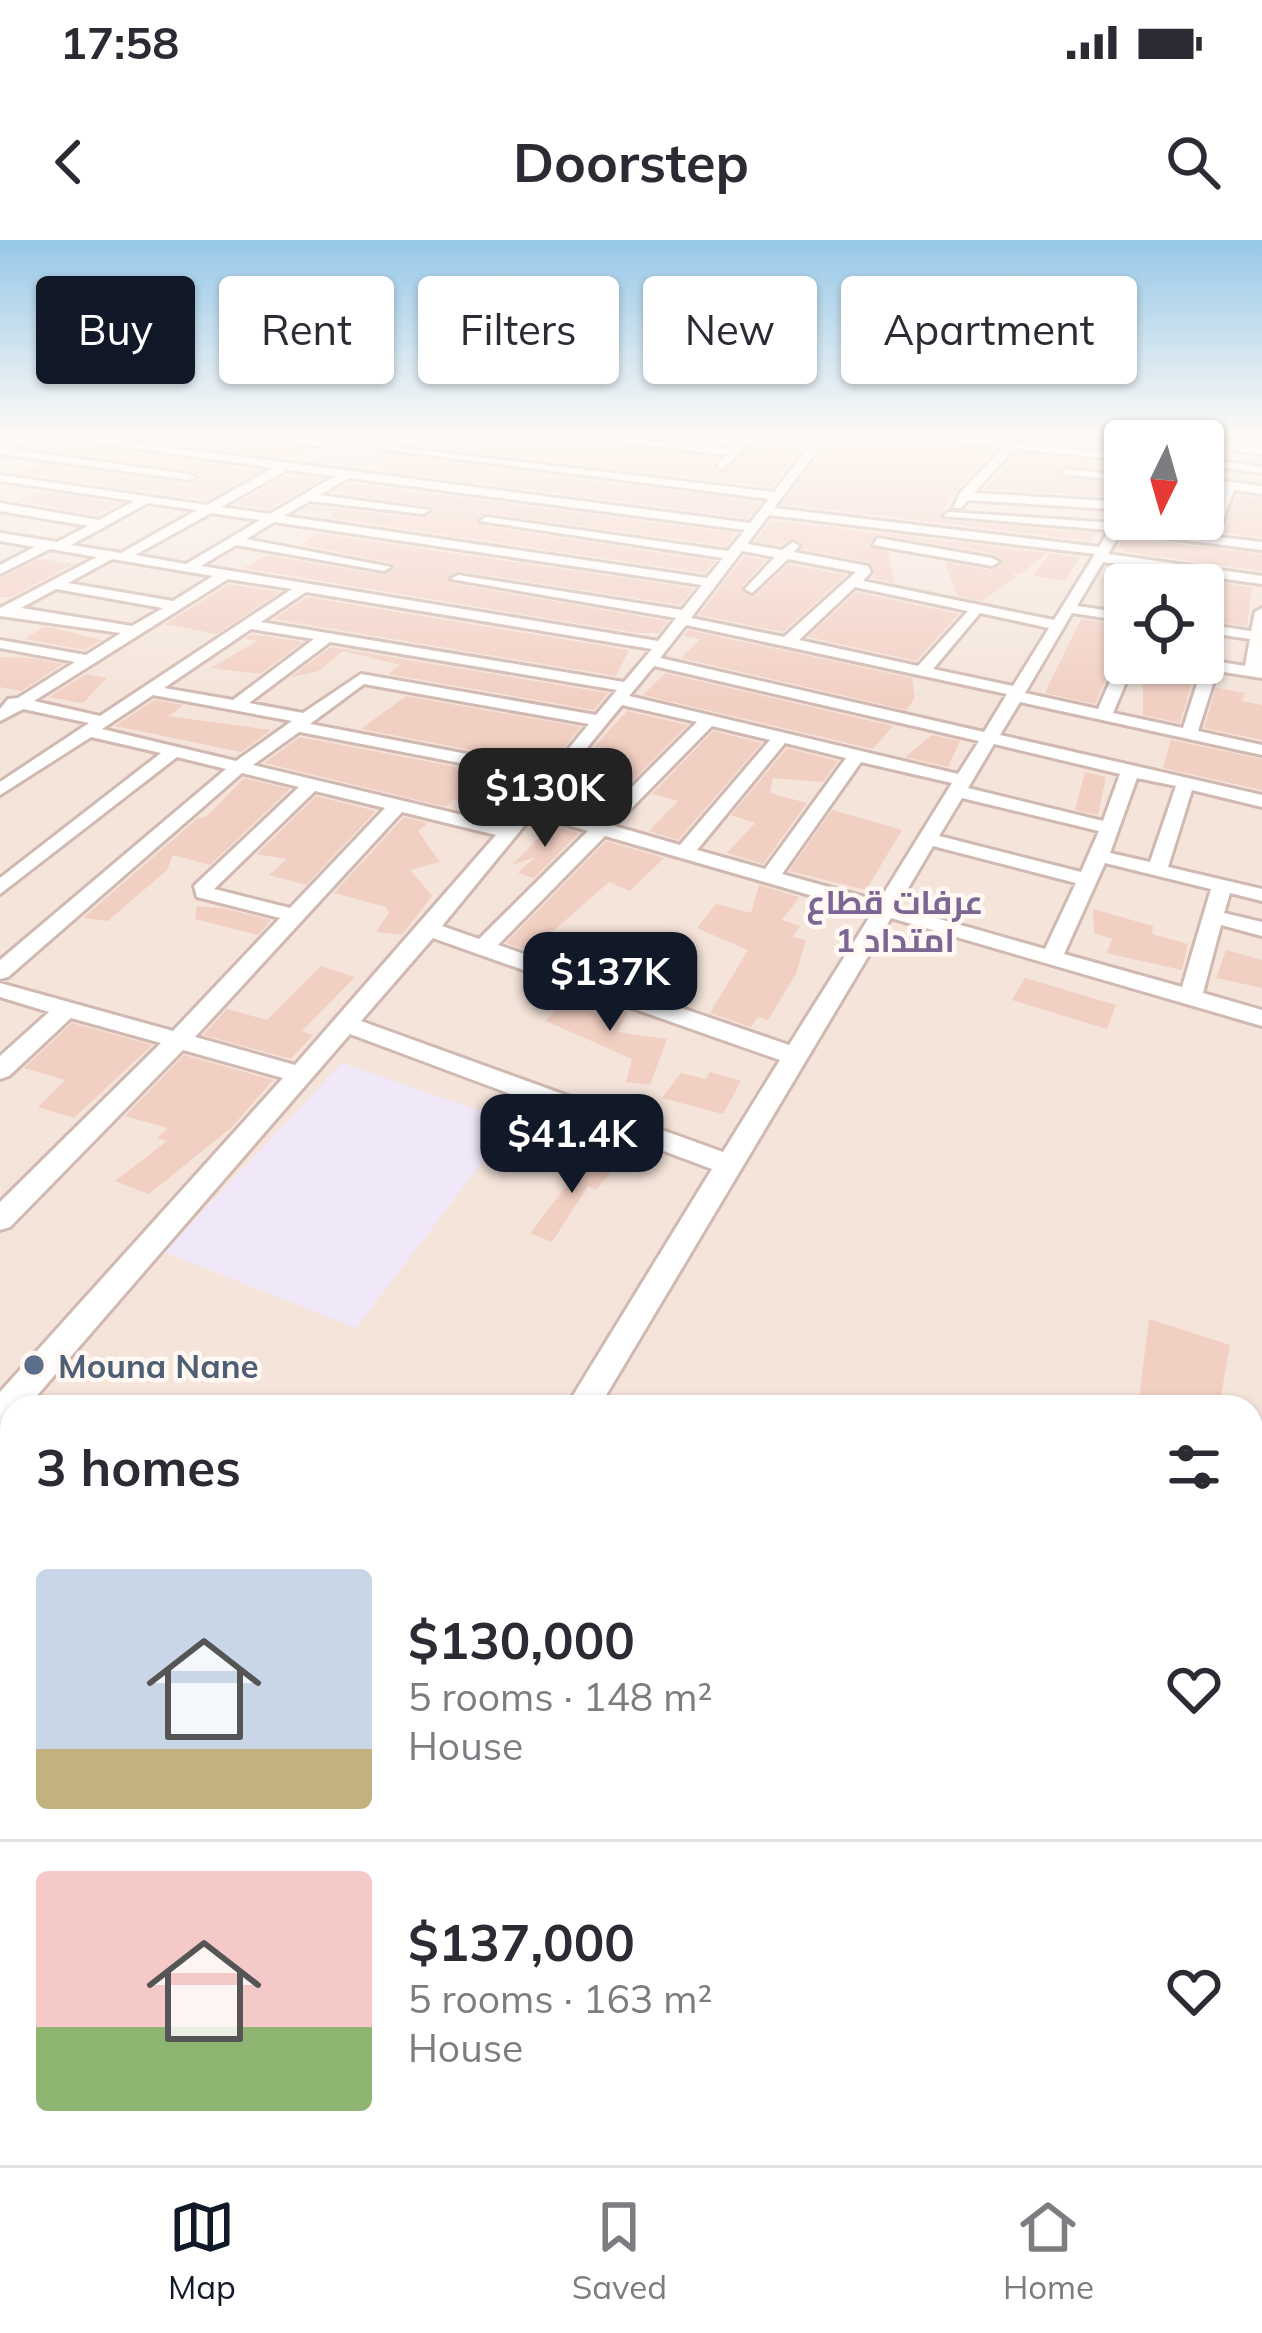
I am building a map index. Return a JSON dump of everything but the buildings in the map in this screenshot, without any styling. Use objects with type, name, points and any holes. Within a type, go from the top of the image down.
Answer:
[{"type":"street","points":[[1,537],[33,522]]},
{"type":"street","points":[[88,522],[101,524]]},
{"type":"street","points":[[0,570],[105,522]]},
{"type":"street","points":[[4,612],[184,522]]},
{"type":"street","points":[[188,568],[268,522]]},
{"type":"street","points":[[298,522],[709,582]]},
{"type":"street","points":[[389,536],[408,522]]},
{"type":"street","points":[[454,545],[484,522]]},
{"type":"street","points":[[492,522],[784,554],[863,569],[788,642]]},
{"type":"street","points":[[17,1395],[429,929],[758,522]]},
{"type":"street","points":[[768,522],[992,562]]},
{"type":"street","points":[[752,589],[818,522]]},
{"type":"street","points":[[853,522],[1100,554],[1137,564]]},
{"type":"street","points":[[936,532],[944,522]]},
{"type":"street","points":[[1,537],[425,607],[656,653],[1262,801]]},
{"type":"street","points":[[589,1395],[1108,540]]},
{"type":"street","points":[[1217,540],[1262,546]]},
{"type":"street","points":[[0,790],[92,725],[308,588],[338,575],[384,567],[421,541]]},
{"type":"street","points":[[235,542],[384,567]]},
{"type":"street","points":[[425,607],[490,551]]},
{"type":"street","points":[[0,716],[226,574]]},
{"type":"street","points":[[458,579],[683,617],[1262,750]]},
{"type":"street","points":[[1224,579],[1262,580]]},
{"type":"street","points":[[850,582],[975,611],[1104,616]]},
{"type":"street","points":[[55,585],[172,605]]},
{"type":"street","points":[[923,670],[975,611]]},
{"type":"street","points":[[4,612],[133,631]]},
{"type":"street","points":[[1224,667],[1257,672],[1262,613]]},
{"type":"street","points":[[248,624],[624,693],[1108,828]]},
{"type":"street","points":[[1224,631],[1258,636]]},
{"type":"street","points":[[238,704],[327,637]]},
{"type":"street","points":[[0,644],[88,661]]},
{"type":"street","points":[[0,972],[239,767],[361,680],[600,721]]},
{"type":"street","points":[[1104,715],[1117,684]]},
{"type":"street","points":[[1189,734],[1200,684]]},
{"type":"street","points":[[151,690],[238,704],[304,723],[556,776]]},
{"type":"street","points":[[0,699],[239,767],[508,832]]},
{"type":"street","points":[[483,948],[712,718]]},
{"type":"street","points":[[685,852],[782,736]]},
{"type":"street","points":[[0,888],[176,750]]},
{"type":"street","points":[[770,877],[857,755]]},
{"type":"street","points":[[1052,958],[1099,856],[1130,772]]},
{"type":"street","points":[[296,915],[204,893],[204,886],[311,785]]},
{"type":"street","points":[[1158,868],[1185,785]]},
{"type":"street","points":[[0,1219],[177,1041],[398,806]]},
{"type":"street","points":[[529,808],[1262,1018]]},
{"type":"street","points":[[927,839],[1088,880]]},
{"type":"street","points":[[1099,856],[1262,895]]},
{"type":"street","points":[[1190,998],[1222,885]]},
{"type":"street","points":[[1214,917],[1262,929]]},
{"type":"street","points":[[429,929],[795,1056]]},
{"type":"street","points":[[0,990],[298,1074]]},
{"type":"street","points":[[0,1070],[64,1011]]},
{"type":"street","points":[[343,1022],[729,1165]]},
{"type":"shaded area","points":[[0,522],[1104,522],[1104,540],[1224,540],[1224,522],[1262,522],[1262,1395],[0,1395]]},
{"type":"shaded area","points":[[342,1063],[513,1122],[356,1328],[164,1252]]},
{"type":"place","name":"Mouna Nane","points":[[34,1365]]},
{"type":"district","name":"عرفات قطاع 1 امتداد","points":[[895,920]]}]
